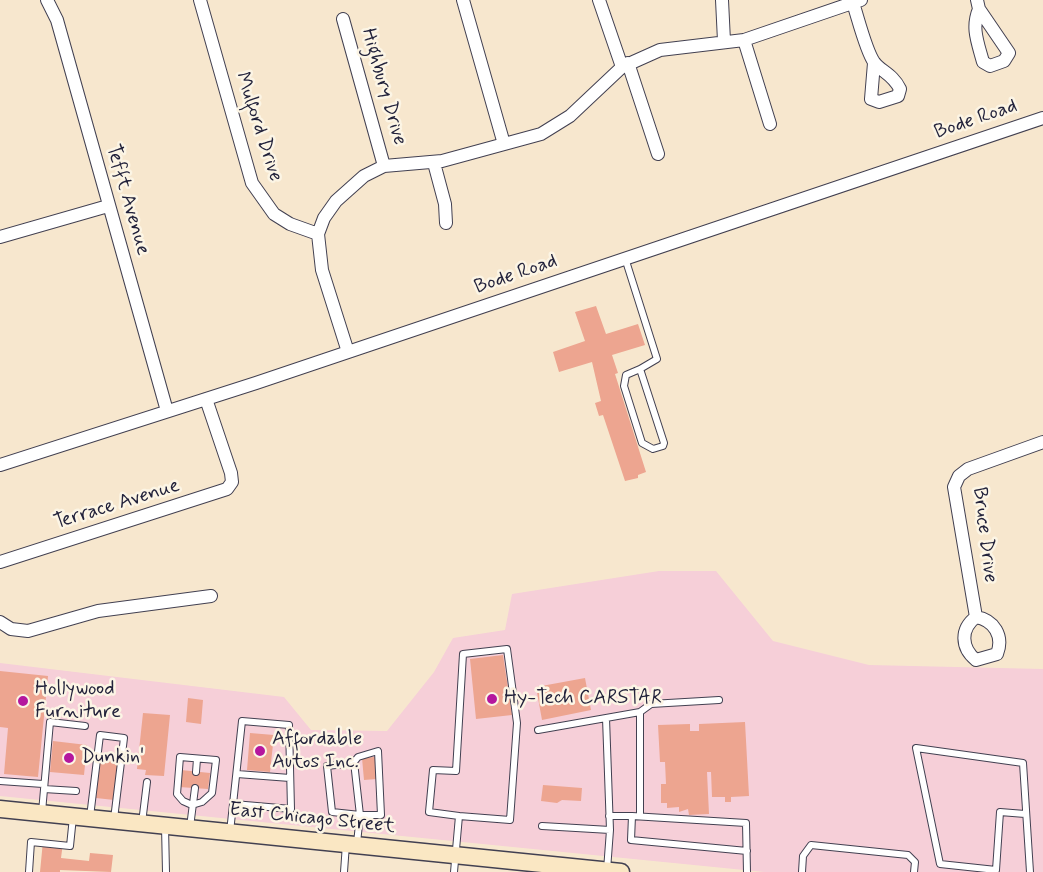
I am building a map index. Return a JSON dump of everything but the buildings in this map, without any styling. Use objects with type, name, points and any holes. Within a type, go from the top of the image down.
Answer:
[{"type":"main road","name":"East Chicago Street","points":[[0,809],[456,855],[529,867],[614,871]]},
{"type":"street","name":"Tefft Avenue","points":[[47,0],[57,20],[166,411]]},
{"type":"street","name":"Mulford Drive","points":[[200,0],[252,183],[274,214],[290,224],[318,234]]},
{"type":"street","points":[[463,0],[504,144]]},
{"type":"street","points":[[599,0],[658,154]]},
{"type":"street","points":[[722,0],[724,41]]},
{"type":"street","name":"Highbury Drive","points":[[318,234],[324,218],[336,201],[364,176],[384,166],[434,163],[541,134],[570,116],[625,65],[671,47],[744,39],[830,5],[857,2],[874,63]]},
{"type":"street","name":"Highbury Drive","points":[[344,19],[384,166]]},
{"type":"street","points":[[744,39],[770,124]]},
{"type":"street","name":"Bode Road","points":[[0,465],[348,352],[1043,118]]},
{"type":"street","points":[[434,163],[445,204],[446,223]]},
{"type":"street","points":[[0,237],[108,206]]},
{"type":"street","points":[[318,234],[322,270],[348,352]]},
{"type":"street","name":"Terrace Avenue","points":[[0,562],[218,494],[231,485],[231,473],[206,399]]},
{"type":"street","name":"Bruce Drive","points":[[976,617],[954,487],[959,476],[978,464],[1043,442]]},
{"type":"street","points":[[0,622],[11,629],[28,631],[98,611],[211,596]]},
{"type":"lane","points":[[625,258],[657,359],[626,375],[624,386],[642,443],[653,449],[664,443],[640,369]]},
{"type":"lane","points":[[507,649],[518,723],[510,820],[459,816],[429,812],[433,770],[456,771],[463,654],[507,649]]},
{"type":"lane","points":[[537,730],[640,712],[651,704],[719,700]]},
{"type":"lane","points":[[640,712],[640,814]]},
{"type":"lane","points":[[606,718],[609,816],[614,871]]},
{"type":"lane","points":[[230,833],[242,721],[289,725],[291,810],[234,804]]},
{"type":"lane","points":[[42,813],[50,722],[86,726]]},
{"type":"lane","points":[[90,817],[100,735],[124,738],[114,819]]},
{"type":"lane","points":[[1024,814],[1000,812],[996,870],[940,864],[916,748],[1023,763],[1024,814],[1030,872]]},
{"type":"lane","points":[[344,872],[360,814],[353,763],[357,757],[378,751],[381,815],[360,814],[332,812],[327,766],[353,763]]},
{"type":"lane","points":[[180,758],[216,760],[213,790],[207,800],[192,805],[183,801],[177,791],[180,758]]},
{"type":"lane","points":[[196,772],[197,759]]},
{"type":"lane","points":[[237,774],[290,778]]},
{"type":"lane","points":[[0,781],[76,791]]},
{"type":"lane","points":[[142,823],[147,782]]},
{"type":"lane","points":[[190,828],[195,788]]},
{"type":"lane","points":[[609,816],[640,814],[746,823],[747,872]]},
{"type":"lane","points":[[29,872],[31,842],[70,846],[73,815]]},
{"type":"lane","points":[[454,872],[459,816]]},
{"type":"lane","points":[[632,816],[631,840],[747,850]]},
{"type":"lane","points":[[165,825],[168,872]]},
{"type":"lane","points":[[542,826],[610,830]]},
{"type":"lane","points":[[802,872],[803,856],[811,845],[908,855],[915,862],[914,872]]},
{"type":"shaded area","points":[[659,571],[716,571],[773,641],[869,665],[1043,669],[1043,872],[764,872],[0,796],[0,663],[284,697],[311,730],[387,731],[434,672],[453,638],[505,630],[512,594]]},
{"type":"place","name":"Hy-Tech CARSTAR","points":[[492,699]]},
{"type":"place","name":"Hollywood Furniture","points":[[23,701]]},
{"type":"place","name":"Affordable Autos Inc.","points":[[260,751]]},
{"type":"place","name":"Dunkin'","points":[[69,758]]}]
